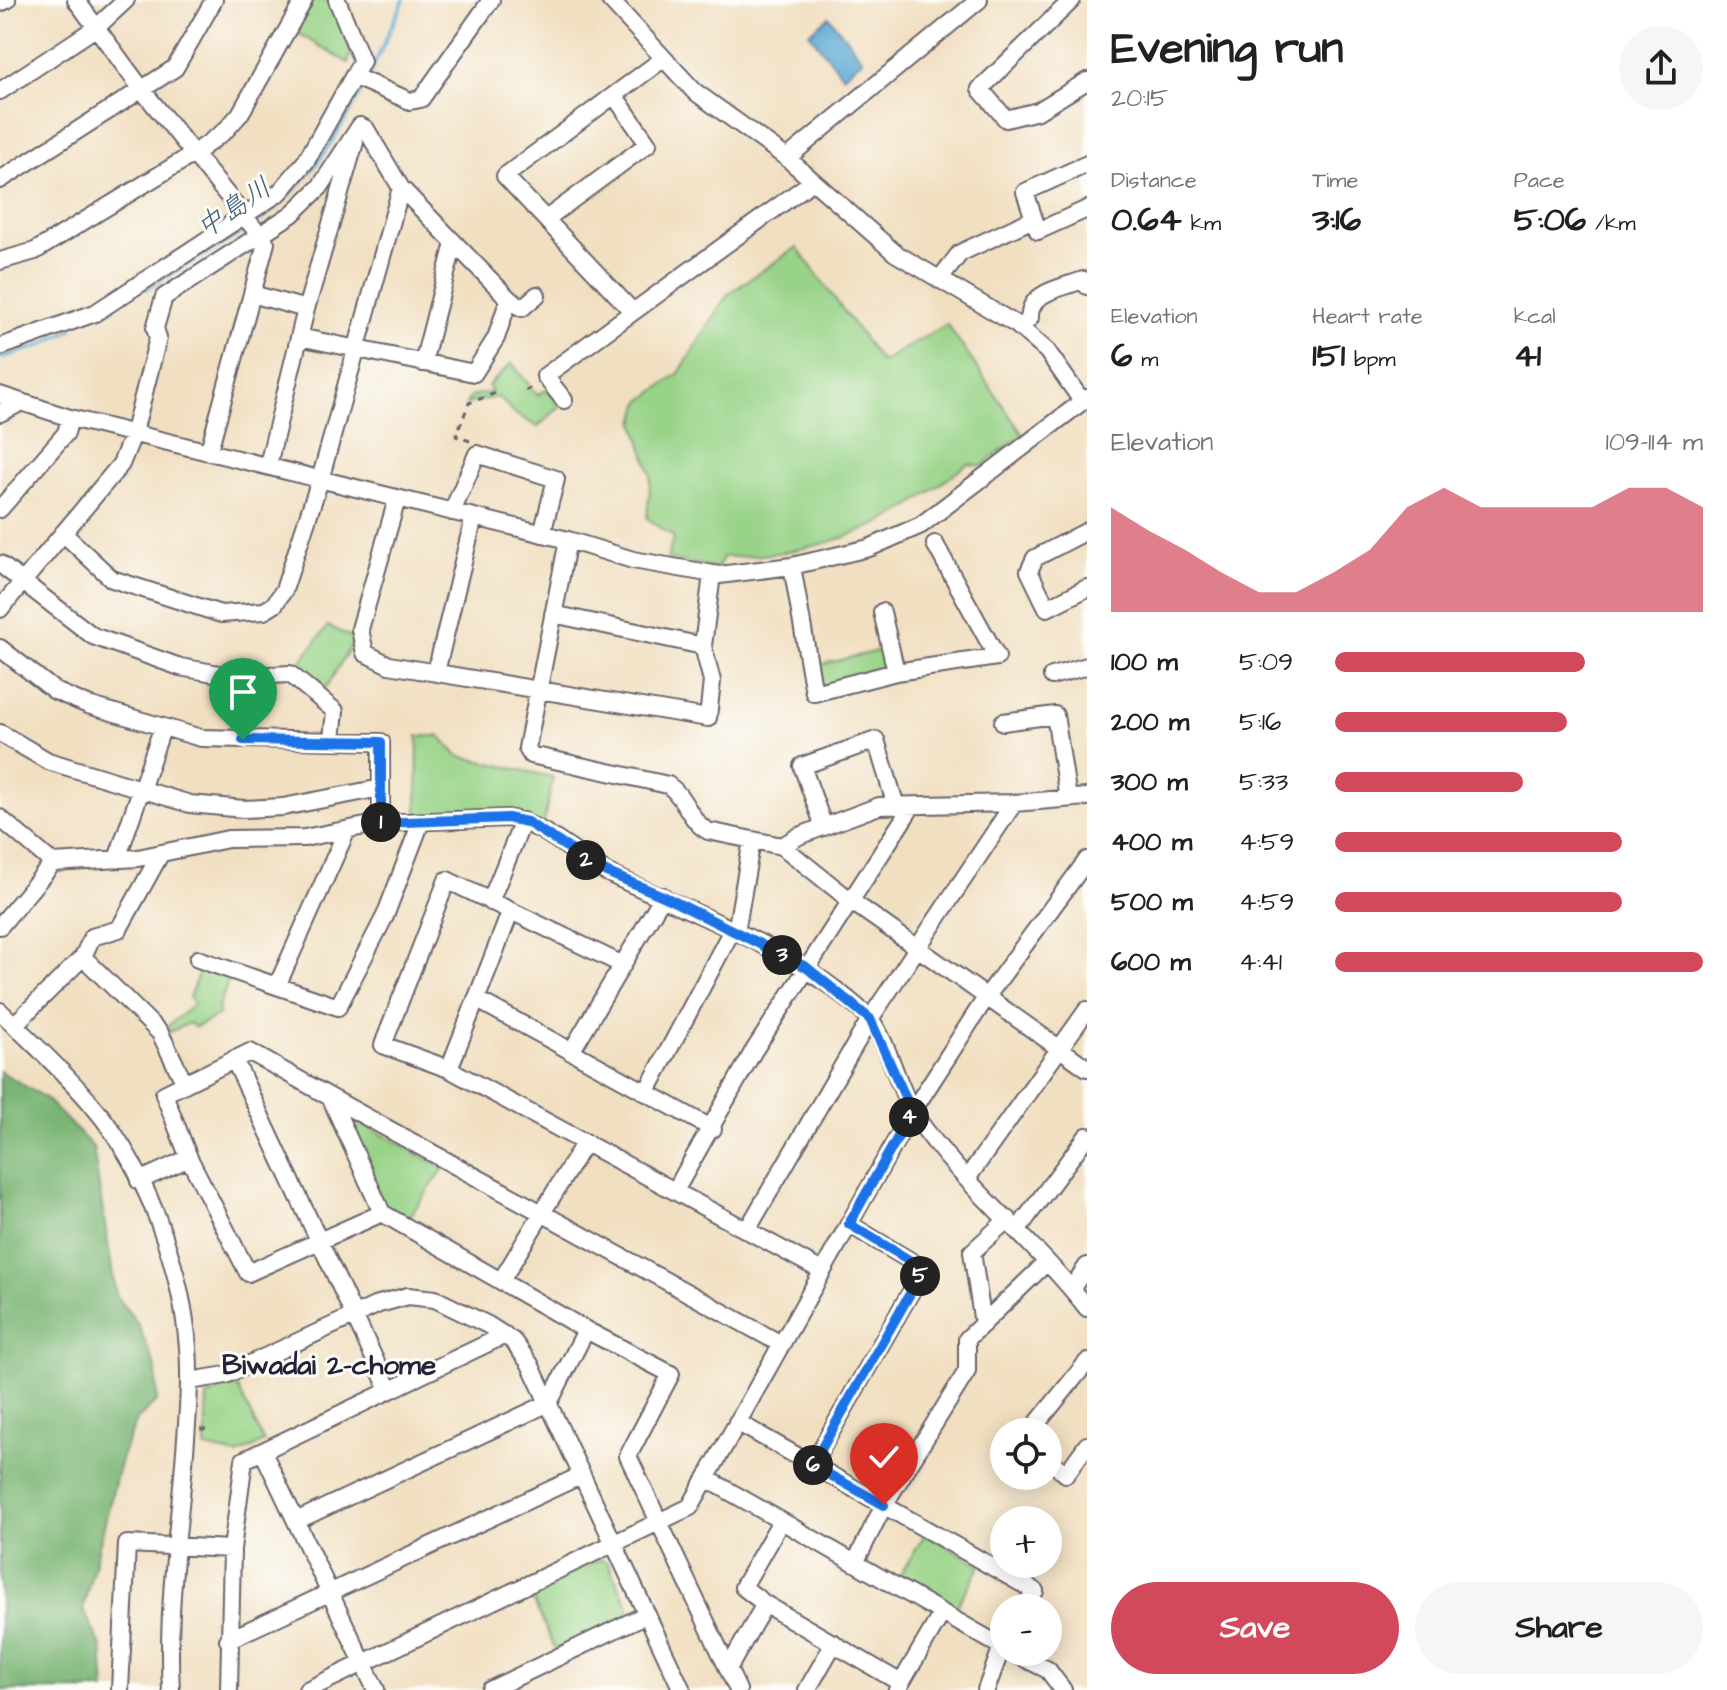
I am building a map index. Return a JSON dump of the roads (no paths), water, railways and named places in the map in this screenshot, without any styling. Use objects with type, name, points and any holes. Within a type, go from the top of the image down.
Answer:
[{"type":"street","points":[[76,0],[143,91],[266,243],[209,450]]},
{"type":"street","points":[[0,91],[97,27],[126,0]]},
{"type":"street","points":[[0,180],[175,68],[214,0]]},
{"type":"street","points":[[0,261],[35,251],[195,153],[240,114],[304,0]]},
{"type":"street","points":[[0,609],[121,464],[134,432],[158,338],[155,328],[164,297],[253,226],[365,82],[362,61],[337,0]]},
{"type":"street","points":[[365,82],[410,101],[421,99],[491,0]]},
{"type":"street","points":[[0,395],[70,418],[568,540],[633,560],[712,574],[792,566],[869,548],[921,525],[1085,400],[1047,351],[1020,328],[895,253],[787,158],[694,91],[610,0]]},
{"type":"street","points":[[1072,0],[980,89],[1006,119],[1038,111],[1087,81]]},
{"type":"street","points":[[1078,0],[1087,4]]},
{"type":"street","points":[[787,158],[969,3]]},
{"type":"street","points":[[633,312],[505,176],[663,59]]},
{"type":"street","points":[[546,219],[648,144],[614,95]]},
{"type":"street","points":[[0,347],[95,313],[253,226],[292,214],[320,187],[360,126]]},
{"type":"street","points":[[360,126],[366,129],[401,188],[509,299],[522,308],[537,295]]},
{"type":"street","points":[[268,465],[306,309],[360,126]]},
{"type":"street","points":[[1087,164],[1025,192],[1031,220],[1038,231],[1087,209]]},
{"type":"street","points":[[564,400],[545,376],[813,181]]},
{"type":"street","points":[[63,533],[112,579],[221,614],[264,611],[274,605],[284,590],[320,480],[401,188]]},
{"type":"street","points":[[939,280],[960,253],[1031,220]]},
{"type":"street","points":[[423,363],[454,243]]},
{"type":"street","points":[[1020,328],[1030,318],[1029,307],[1035,298],[1083,280],[1087,286]]},
{"type":"street","points":[[252,294],[306,309]]},
{"type":"street","points":[[299,337],[474,373],[496,338],[509,299]]},
{"type":"street","points":[[0,413],[22,402]]},
{"type":"street","points":[[0,509],[66,433],[70,418]]},
{"type":"street","points":[[452,512],[477,454],[556,479],[542,534]]},
{"type":"street","points":[[397,499],[360,629],[365,653],[389,665],[708,718],[712,681],[703,646],[712,574]]},
{"type":"street","points":[[436,672],[474,517]]},
{"type":"street","points":[[1087,531],[1035,558],[1029,571],[1047,608],[1087,588]]},
{"type":"street","points":[[568,540],[527,748],[531,755],[668,785],[679,792],[699,826],[782,846],[851,901],[1087,1068]]},
{"type":"street","points":[[792,566],[814,693],[896,672],[997,657],[935,544]]},
{"type":"street","points":[[0,564],[93,636],[180,667],[236,677],[290,674],[335,711],[332,739]]},
{"type":"street","points":[[882,612],[896,672]]},
{"type":"street","points":[[553,614],[703,646]]},
{"type":"street","points":[[0,648],[55,691],[162,729],[201,738],[381,742],[381,823]]},
{"type":"street","points":[[1052,676],[1087,666]]},
{"type":"street","points":[[1003,722],[1055,715],[1068,798]]},
{"type":"street","points":[[117,859],[162,729]]},
{"type":"street","points":[[0,733],[15,745],[48,761],[190,804],[244,809],[283,807],[381,788]]},
{"type":"street","points":[[824,827],[802,766],[876,740],[904,806]]},
{"type":"street","points":[[782,846],[879,806],[1014,803],[1087,797]]},
{"type":"street","points":[[747,1230],[870,1019],[1014,803]]},
{"type":"street","points":[[675,1191],[713,1129],[753,1052],[851,901],[904,806]]},
{"type":"street","points":[[0,818],[53,863],[161,853],[228,839],[304,838],[381,823],[523,821],[606,872],[663,896],[806,967],[870,1019],[912,1112],[952,1163],[1013,1224],[1087,1308]]},
{"type":"street","points":[[490,902],[523,821]]},
{"type":"street","points":[[198,959],[338,1007],[385,916],[421,822]]},
{"type":"street","points":[[277,986],[347,830]]},
{"type":"street","points":[[646,1093],[734,931],[752,840]]},
{"type":"street","points":[[14,1025],[83,957],[92,937],[119,929],[161,853]]},
{"type":"street","points":[[307,1690],[690,1507],[912,1112],[987,996],[1087,860]]},
{"type":"street","points":[[0,926],[53,863]]},
{"type":"street","points":[[623,965],[447,880],[383,1045],[449,1069],[822,1271]]},
{"type":"street","points":[[571,1052],[663,896]]},
{"type":"street","points":[[449,1069],[510,913]]},
{"type":"street","points":[[83,957],[160,1033],[185,1084]]},
{"type":"street","points":[[476,999],[713,1129]]},
{"type":"street","points":[[968,1177],[1087,1010]]},
{"type":"street","points":[[0,1011],[93,1106],[116,1136],[163,1234],[183,1306],[190,1381],[176,1545],[171,1690]]},
{"type":"street","points":[[382,1213],[319,1244],[248,1273],[189,1158],[164,1094],[250,1052],[781,1344]]},
{"type":"street","points":[[234,1059],[389,1390]]},
{"type":"street","points":[[330,1097],[382,1213],[586,1330],[671,1374],[628,1456],[738,1690]]},
{"type":"street","points":[[983,1324],[972,1252],[1013,1224],[1087,1136]]},
{"type":"street","points":[[501,1281],[585,1142]]},
{"type":"street","points":[[139,1181],[189,1158]]},
{"type":"street","points":[[812,1465],[924,1269],[849,1224]]},
{"type":"street","points":[[855,1563],[884,1505],[967,1371],[967,1339],[1047,1262]]},
{"type":"street","points":[[1072,1288],[1087,1266]]},
{"type":"street","points":[[190,1381],[226,1375],[398,1297],[426,1297],[457,1308],[505,1335],[523,1353],[549,1403],[679,1689]]},
{"type":"street","points":[[296,1521],[549,1403],[586,1330]]},
{"type":"street","points":[[229,1690],[232,1549],[244,1460],[505,1335]]},
{"type":"street","points":[[1041,1418],[1087,1362]]},
{"type":"street","points":[[737,1422],[1035,1591],[1033,1594]]},
{"type":"street","points":[[1062,1471],[1066,1474],[1087,1445]]},
{"type":"street","points":[[263,1452],[376,1690]]},
{"type":"street","points":[[228,1640],[582,1475]]},
{"type":"street","points":[[706,1478],[990,1639]]},
{"type":"street","points":[[781,1521],[743,1587],[765,1604],[834,1643],[899,1687],[942,1613]]},
{"type":"street","points":[[120,1690],[127,1544],[232,1549]]},
{"type":"street","points":[[728,1669],[765,1604]]},
{"type":"street","points":[[490,1690],[647,1614]]},
{"type":"street","points":[[807,1690],[834,1643]]},
{"type":"street","points":[[986,1690],[997,1666]]},
{"type":"street","points":[[1041,1666],[1048,1670],[1063,1690]]},
{"type":"water","points":[[829,17],[863,59],[843,76],[809,33]]},
{"type":"waterway","name":"中島川","points":[[367,80],[404,0]]},
{"type":"waterway","name":"中島川","points":[[256,223],[304,179],[341,126],[363,87]]},
{"type":"waterway","name":"中島川","points":[[146,289],[249,228]]},
{"type":"waterway","name":"中島川","points":[[0,358],[40,346],[72,329]]},
{"type":"district","name":"Biwadai 2-chome","points":[[329,1365]]}]
